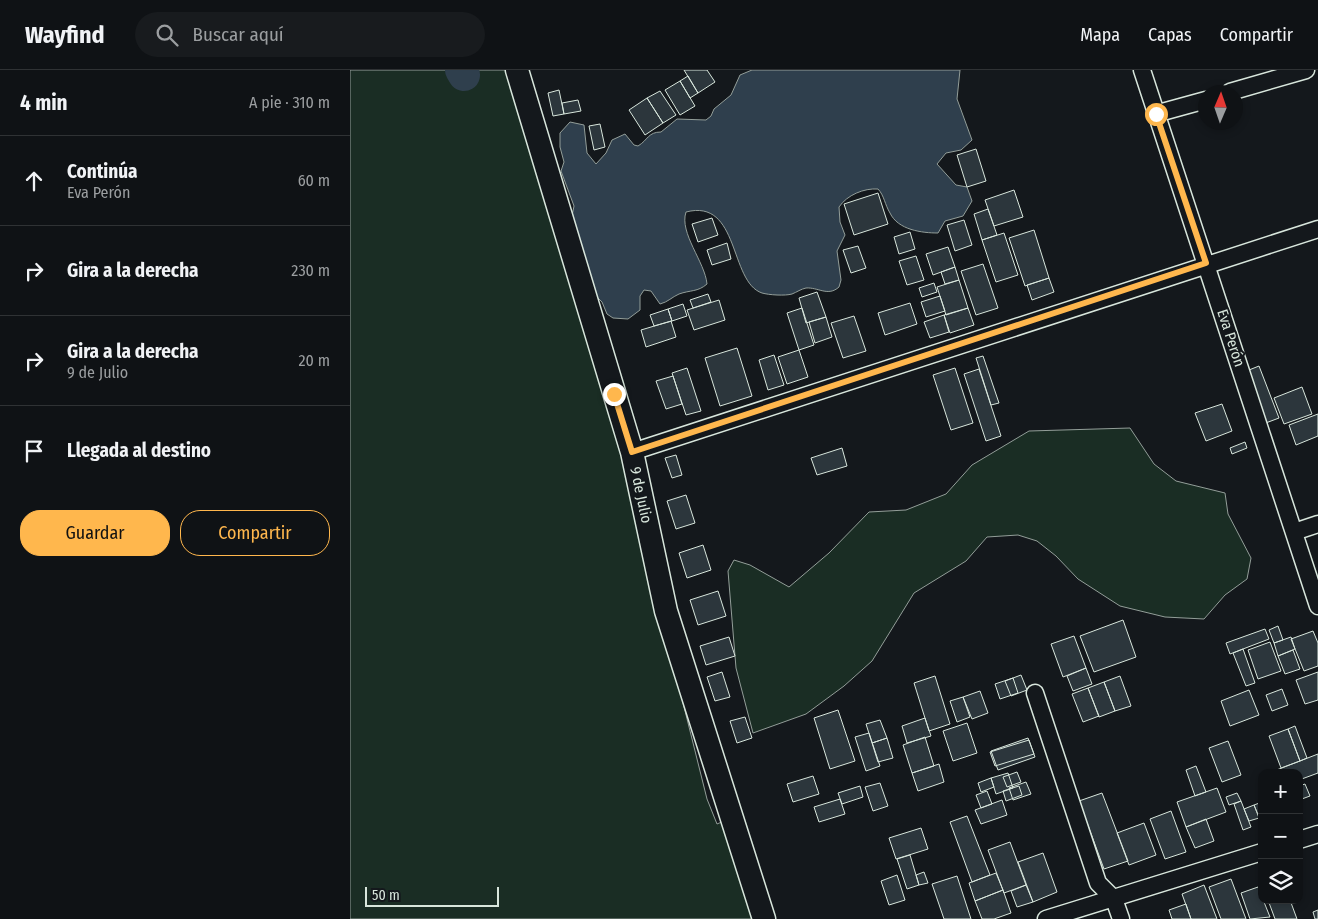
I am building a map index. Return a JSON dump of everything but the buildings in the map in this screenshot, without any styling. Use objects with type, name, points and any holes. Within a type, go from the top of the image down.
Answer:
[{"type":"main road","name":"9 de Julio","points":[[517,70],[632,452],[666,611],[764,919]]},
{"type":"street","name":"Eva Perón","points":[[1142,70],[1318,606]]},
{"type":"street","points":[[1243,88],[1306,70]]},
{"type":"street","points":[[1156,114],[1198,102]]},
{"type":"street","points":[[632,452],[1206,263],[1318,229]]},
{"type":"street","points":[[1294,532],[1318,524]]},
{"type":"street","points":[[1035,693],[1098,883],[1114,899],[1121,919]]},
{"type":"street","points":[[1303,839],[1318,834]]},
{"type":"street","points":[[1046,919],[1258,853]]},
{"type":"green space","points":[[350,70],[516,70],[614,394],[623,462],[707,799],[717,824],[731,818],[764,919],[350,919]]},
{"type":"green space","points":[[1130,428],[1154,464],[1176,481],[1225,493],[1228,514],[1251,558],[1247,579],[1225,595],[1204,619],[1165,617],[1120,606],[1078,579],[1056,556],[1037,541],[1018,535],[987,537],[966,561],[914,593],[872,661],[844,686],[806,714],[753,733],[736,668],[728,571],[734,560],[750,565],[789,587],[829,553],[869,512],[906,510],[946,494],[972,465],[1029,431]]},
{"type":"water","points":[[752,70],[960,70],[957,99],[972,140],[961,150],[946,153],[937,164],[956,185],[967,187],[972,201],[963,216],[945,221],[938,233],[932,233],[904,227],[894,219],[878,189],[856,193],[839,207],[840,222],[845,235],[837,251],[841,280],[839,287],[831,291],[806,288],[785,295],[762,293],[751,286],[725,229],[716,217],[703,211],[686,212],[686,229],[702,266],[707,284],[697,290],[679,294],[660,304],[651,291],[644,290],[640,296],[640,310],[628,319],[613,318],[607,314],[602,302],[591,291],[571,221],[574,206],[561,171],[564,162],[560,147],[560,133],[570,122],[584,125],[587,153],[596,164],[606,153],[612,140],[625,134],[634,145],[638,146],[651,135],[661,132],[677,119],[706,120],[711,116],[714,109],[731,95],[740,75]]},
{"type":"waterway","points":[[461,70],[464,75]]},
{"type":"route","points":[[614,394],[632,452],[1206,263],[1156,114]]}]
